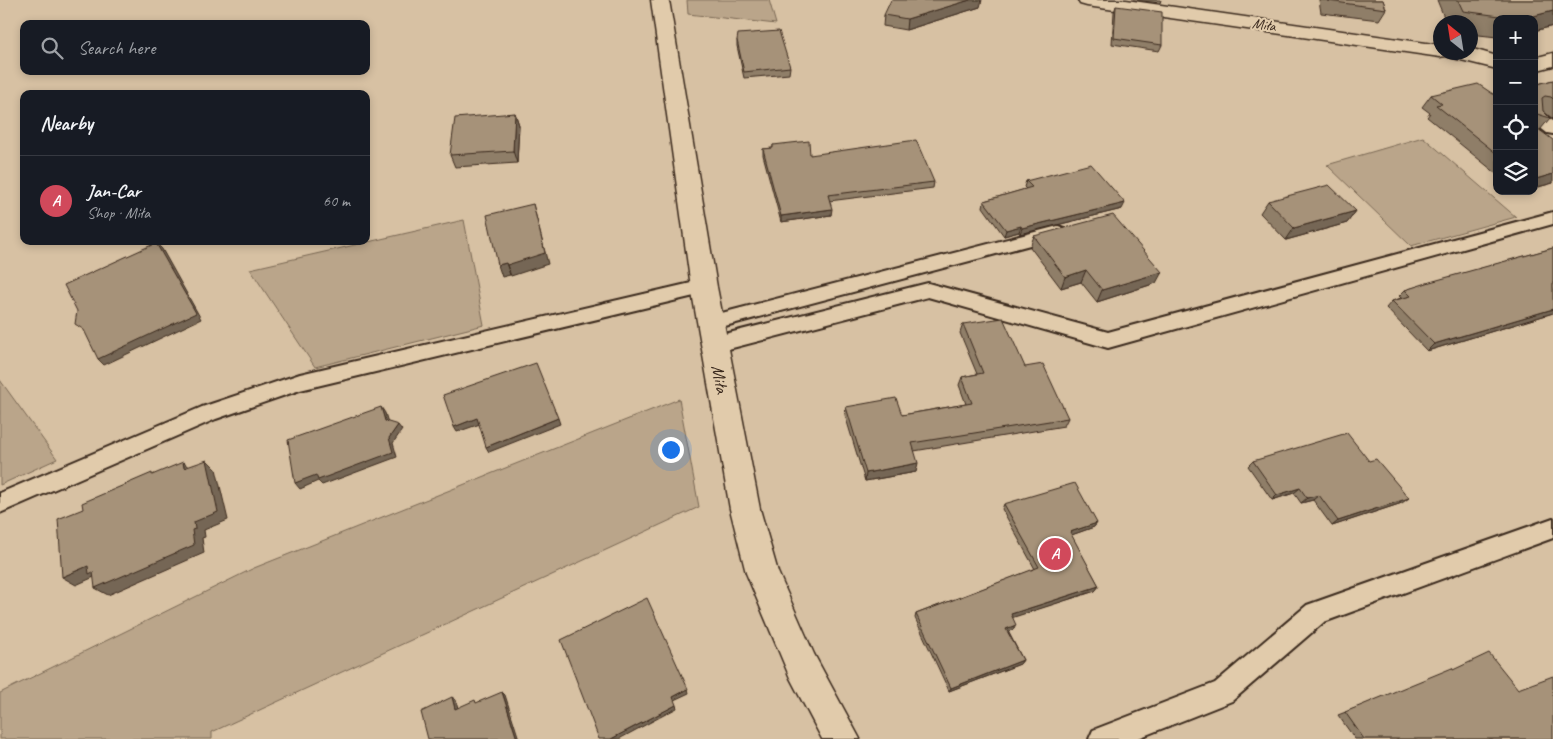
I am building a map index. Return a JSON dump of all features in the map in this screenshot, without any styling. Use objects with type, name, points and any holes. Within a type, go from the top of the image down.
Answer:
[{"type":"street","name":"Miła","points":[[660,0],[711,334],[745,509],[762,573],[802,666],[842,739]]},
{"type":"street","name":"Miła","points":[[1087,0],[1433,50]]},
{"type":"street","points":[[1478,57],[1493,62]]},
{"type":"street","points":[[1538,64],[1553,59]]},
{"type":"lane","points":[[1538,119],[1553,129]]},
{"type":"lane","points":[[711,334],[928,290],[1108,340],[1553,218]]},
{"type":"lane","points":[[711,334],[1079,227]]},
{"type":"lane","points":[[0,503],[209,412],[300,382],[704,287]]},
{"type":"lane","points":[[1102,739],[1223,692],[1316,613],[1553,528]]},
{"type":"shaded area","points":[[687,0],[769,0],[776,24],[688,14]]},
{"type":"shaded area","points":[[1423,137],[1516,217],[1411,246],[1327,165]]},
{"type":"shaded area","points":[[464,220],[484,325],[315,367],[250,269],[355,245],[370,245],[370,242]]},
{"type":"shaded area","points":[[0,380],[57,459],[0,485]]},
{"type":"shaded area","points":[[679,399],[699,507],[212,732],[212,739],[0,739],[0,693],[254,568]]},
{"type":"building","points":[[891,0],[970,0],[907,19],[884,15]]},
{"type":"building","points":[[1383,0],[1386,9],[1328,1]]},
{"type":"building","points":[[1458,0],[1553,0],[1553,11],[1538,15],[1493,15],[1463,11]]},
{"type":"building","points":[[1116,6],[1162,12],[1162,45],[1114,38]]},
{"type":"building","points":[[779,31],[790,67],[744,72],[737,40],[738,34]]},
{"type":"building","points":[[1553,80],[1553,99],[1545,96],[1542,98],[1543,111],[1550,118],[1538,114],[1538,84]]},
{"type":"building","points":[[1478,84],[1493,94],[1493,151],[1436,105],[1442,104],[1431,95]]},
{"type":"building","points":[[515,113],[513,151],[450,155],[455,118]]},
{"type":"building","points":[[1538,129],[1553,140],[1553,174],[1538,178]]},
{"type":"building","points":[[916,140],[934,182],[828,195],[832,209],[781,216],[763,149],[773,148],[773,145],[809,141],[810,155]]},
{"type":"building","points":[[1091,164],[1125,203],[1022,228],[1021,226],[1006,230],[984,201],[1032,187],[1026,181]]},
{"type":"building","points":[[1329,185],[1356,211],[1294,228],[1268,201]]},
{"type":"building","points":[[533,204],[545,253],[507,265],[506,263],[498,265],[487,215]]},
{"type":"building","points":[[1113,215],[1162,272],[1102,290],[1086,270],[1065,277],[1034,236]]},
{"type":"building","points":[[152,245],[157,245],[196,313],[98,359],[84,330],[75,324],[77,311],[64,285]]},
{"type":"building","points":[[1553,248],[1553,309],[1434,344],[1392,301],[1411,296],[1405,290]]},
{"type":"building","points":[[1003,318],[1025,367],[1043,364],[1068,418],[912,443],[918,463],[866,473],[846,407],[896,398],[902,415],[972,403],[962,377],[983,373],[963,324]]},
{"type":"building","points":[[536,363],[558,418],[486,447],[477,418],[454,427],[443,395]]},
{"type":"building","points":[[381,407],[385,421],[398,425],[389,438],[393,452],[318,480],[316,475],[295,483],[288,440]]},
{"type":"building","points":[[1347,433],[1369,461],[1376,459],[1409,498],[1338,521],[1319,495],[1307,498],[1300,488],[1277,495],[1253,461]]},
{"type":"building","points":[[207,460],[218,512],[194,522],[195,529],[192,530],[194,545],[95,588],[93,572],[89,574],[88,566],[62,577],[58,519],[83,509],[82,503],[152,473],[152,475],[183,462],[184,468]]},
{"type":"building","points":[[1075,483],[1097,523],[1070,532],[1099,586],[1011,614],[1016,625],[1006,629],[1023,660],[951,688],[916,614],[1039,567],[1004,504]]},
{"type":"building","points":[[647,598],[688,689],[673,697],[676,705],[611,739],[599,739],[561,640]]},
{"type":"building","points":[[1489,653],[1518,689],[1553,676],[1553,739],[1364,739],[1345,712],[1452,668],[1453,670]]},
{"type":"building","points":[[502,692],[517,739],[428,739],[421,712],[452,697],[455,709],[475,700],[476,703]]},
{"type":"place","name":"Jan-Car","points":[[1055,554]]}]
